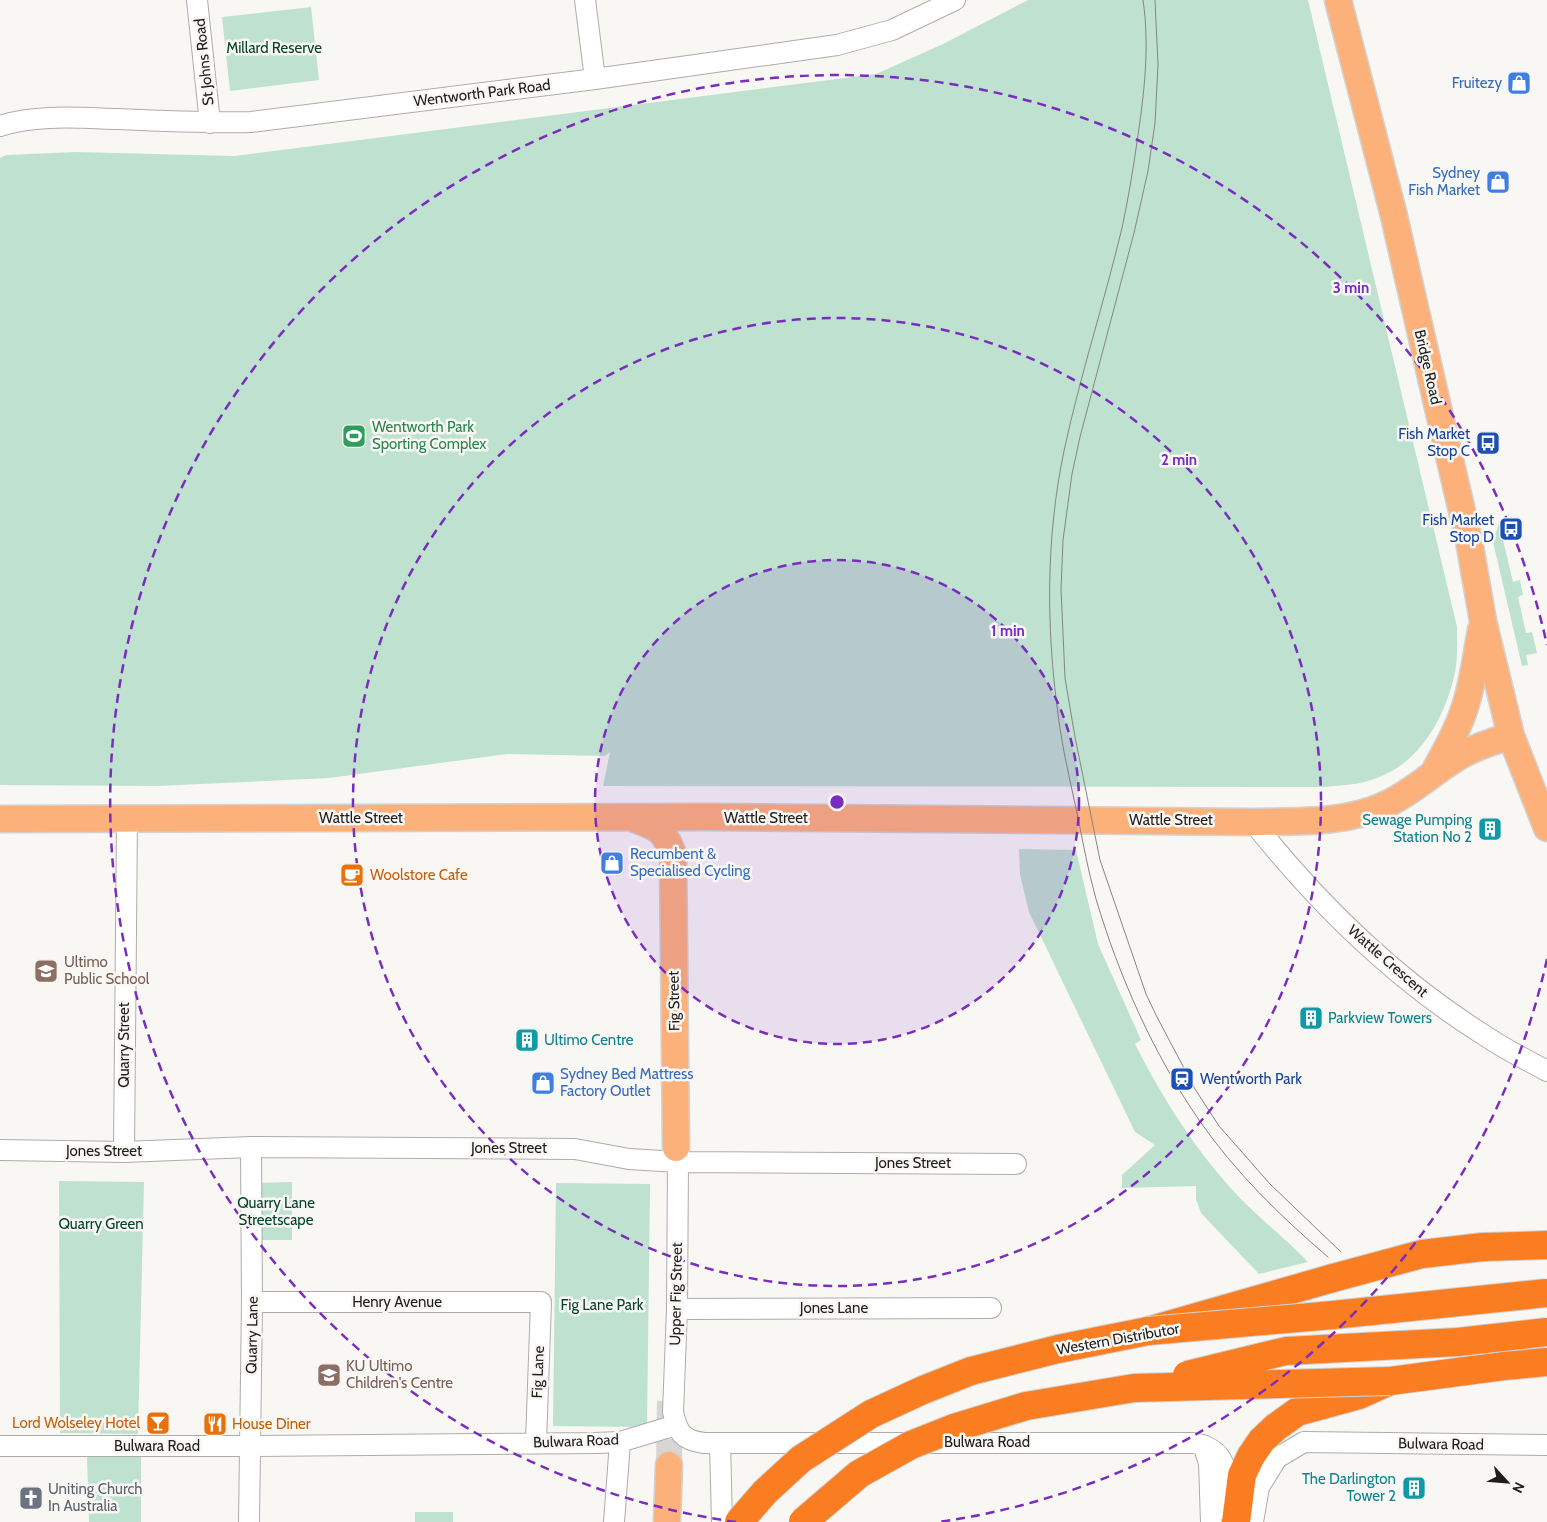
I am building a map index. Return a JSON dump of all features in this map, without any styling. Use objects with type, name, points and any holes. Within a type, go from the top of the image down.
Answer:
[{"type":"highway","points":[[1148,1332],[1422,1254],[1483,1248],[1547,1245]]},
{"type":"highway","name":"Western Distributor","points":[[739,1522],[766,1492],[801,1459],[871,1414],[914,1394],[972,1371],[1042,1352],[1148,1332],[1333,1315],[1547,1292]]},
{"type":"highway","points":[[803,1522],[859,1474],[911,1445],[954,1428],[1026,1406],[1134,1388],[1286,1351],[1458,1342],[1547,1332]]},
{"type":"highway","points":[[1134,1388],[1390,1381],[1547,1362]]},
{"type":"highway","points":[[1236,1522],[1242,1475],[1251,1456],[1262,1440],[1276,1427],[1297,1412],[1359,1395],[1390,1381]]},
{"type":"main road","name":"Bridge Road","points":[[1338,0],[1393,212],[1469,541],[1483,621],[1511,736],[1547,828]]},
{"type":"main road","points":[[1432,775],[1456,731],[1465,708],[1483,621]]},
{"type":"main road","name":"Wattle Street","points":[[0,819],[710,817],[1253,822],[1329,819],[1366,812],[1386,805],[1458,757],[1490,742],[1511,736]]},
{"type":"main road","name":"Fig Street","points":[[673,854],[680,837],[691,827],[710,817]]},
{"type":"main road","name":"Fig Street","points":[[635,818],[654,826],[666,836],[673,854],[677,1155]]},
{"type":"main road","points":[[667,1522],[669,1465]]},
{"type":"street","name":"St Johns Road","points":[[197,0],[210,123]]},
{"type":"street","points":[[585,0],[595,79]]},
{"type":"street","name":"Wentworth Park Road","points":[[1,122],[62,118],[210,123],[252,122],[595,79],[837,45],[892,30],[952,1]]},
{"type":"street","name":"Quarry Street","points":[[124,1152],[126,818]]},
{"type":"street","name":"Wattle Crescent","points":[[1253,822],[1320,899],[1371,948],[1424,994],[1487,1037],[1547,1071]]},
{"type":"street","name":"Jones Street","points":[[0,1150],[124,1152],[251,1147],[575,1149],[629,1159],[677,1155],[1016,1164]]},
{"type":"street","name":"Quarry Lane","points":[[249,1522],[252,1302],[251,1147]]},
{"type":"street","name":"Upper Fig Street","points":[[676,1425],[673,1412],[677,1309],[677,1155]]},
{"type":"street","name":"Henry Avenue","points":[[252,1302],[541,1302]]},
{"type":"street","name":"Fig Lane","points":[[536,1442],[541,1302]]},
{"type":"street","name":"Jones Lane","points":[[677,1309],[991,1308]]},
{"type":"street","name":"Bulwara Road","points":[[0,1446],[250,1446],[620,1442],[676,1425],[683,1436],[692,1441],[720,1443],[1186,1442],[1204,1445]]},
{"type":"street","points":[[614,1522],[620,1442]]},
{"type":"street","name":"Bulwara Road","points":[[1253,1522],[1259,1486],[1276,1458],[1304,1442],[1547,1445]]},
{"type":"street","points":[[720,1443],[722,1522]]},
{"type":"street","points":[[1204,1445],[1209,1463],[1211,1522]]},
{"type":"street","points":[[1204,1445],[1218,1454],[1226,1469],[1227,1522]]},
{"type":"green space","points":[[1028,0],[1308,0],[1457,627],[1455,671],[1443,709],[1427,739],[1404,763],[1390,772],[1368,781],[1325,787],[603,786],[610,752],[605,756],[507,754],[329,778],[157,786],[0,785],[0,158],[6,155],[76,152],[235,156],[876,74],[943,44]]},
{"type":"green space","name":"Millard Reserve","points":[[311,7],[319,80],[230,91],[222,17]]},
{"type":"green space","points":[[1499,523],[1513,582],[1520,580],[1523,595],[1518,597],[1526,633],[1532,632],[1537,653],[1526,655],[1528,665],[1522,666],[1493,542]]},
{"type":"green space","points":[[1019,849],[1076,850],[1098,944],[1141,1040],[1135,1044],[1157,1085],[1194,1143],[1223,1179],[1246,1204],[1308,1262],[1259,1274],[1201,1213],[1196,1199],[1196,1186],[1122,1188],[1122,1175],[1155,1145],[1135,1132],[1029,912],[1020,875]]},
{"type":"green space","name":"Quarry Green","points":[[59,1181],[144,1182],[138,1434],[60,1433]]},
{"type":"green space","name":"Quarry Lane Streetscape","points":[[292,1182],[292,1240],[259,1240],[259,1183]]},
{"type":"green space","name":"Fig Lane Park","points":[[556,1183],[650,1184],[647,1427],[553,1426]]},
{"type":"green space","points":[[87,1457],[141,1457],[141,1522],[89,1522]]},
{"type":"green space","points":[[415,1512],[453,1512],[453,1522],[415,1522]]},
{"type":"tunnel","points":[[669,1465],[670,1401]]},
{"type":"tram line","points":[[1143,0],[1146,35],[1144,89],[1130,185],[1115,256],[1070,423],[1058,483],[1054,516],[1051,549],[1050,615],[1051,648],[1060,726],[1066,764],[1096,899],[1115,957],[1152,1041],[1182,1094],[1228,1158],[1259,1193],[1328,1257]]},
{"type":"tram line","points":[[1155,0],[1158,65],[1155,123],[1148,171],[1134,233],[1080,437],[1072,474],[1063,540],[1061,589],[1065,678],[1100,860],[1146,994],[1157,1017],[1195,1089],[1219,1126],[1270,1184],[1341,1252]]},
{"type":"place","name":"Fruitezy","points":[[1519,83]]},
{"type":"place","name":"Sydney Fish Market","points":[[1498,182]]},
{"type":"place","name":"Wentworth Park Sporting Complex","points":[[354,436]]},
{"type":"place","name":"Fish Market Stop C","points":[[1488,443]]},
{"type":"place","name":"Fish Market Stop D","points":[[1511,529]]},
{"type":"place","name":"Sewage Pumping Station No 2","points":[[1490,829]]},
{"type":"place","name":"Recumbent & Specialised Cycling","points":[[612,863]]},
{"type":"place","name":"Woolstore Cafe","points":[[352,875]]},
{"type":"place","name":"Ultimo Public School","points":[[46,971]]},
{"type":"place","name":"Parkview Towers","points":[[1311,1018]]},
{"type":"place","name":"Ultimo Centre","points":[[527,1040]]},
{"type":"place","name":"Wentworth Park","points":[[1182,1079]]},
{"type":"place","name":"Sydney Bed Mattress Factory Outlet","points":[[543,1083]]},
{"type":"place","name":"KU Ultimo Children's Centre","points":[[329,1375]]},
{"type":"place","name":"Lord Wolseley Hotel","points":[[158,1423]]},
{"type":"place","name":"House Diner","points":[[215,1424]]},
{"type":"place","name":"The Darlington Tower 2","points":[[1414,1488]]},
{"type":"place","name":"Uniting Church In Australia","points":[[31,1498]]}]
